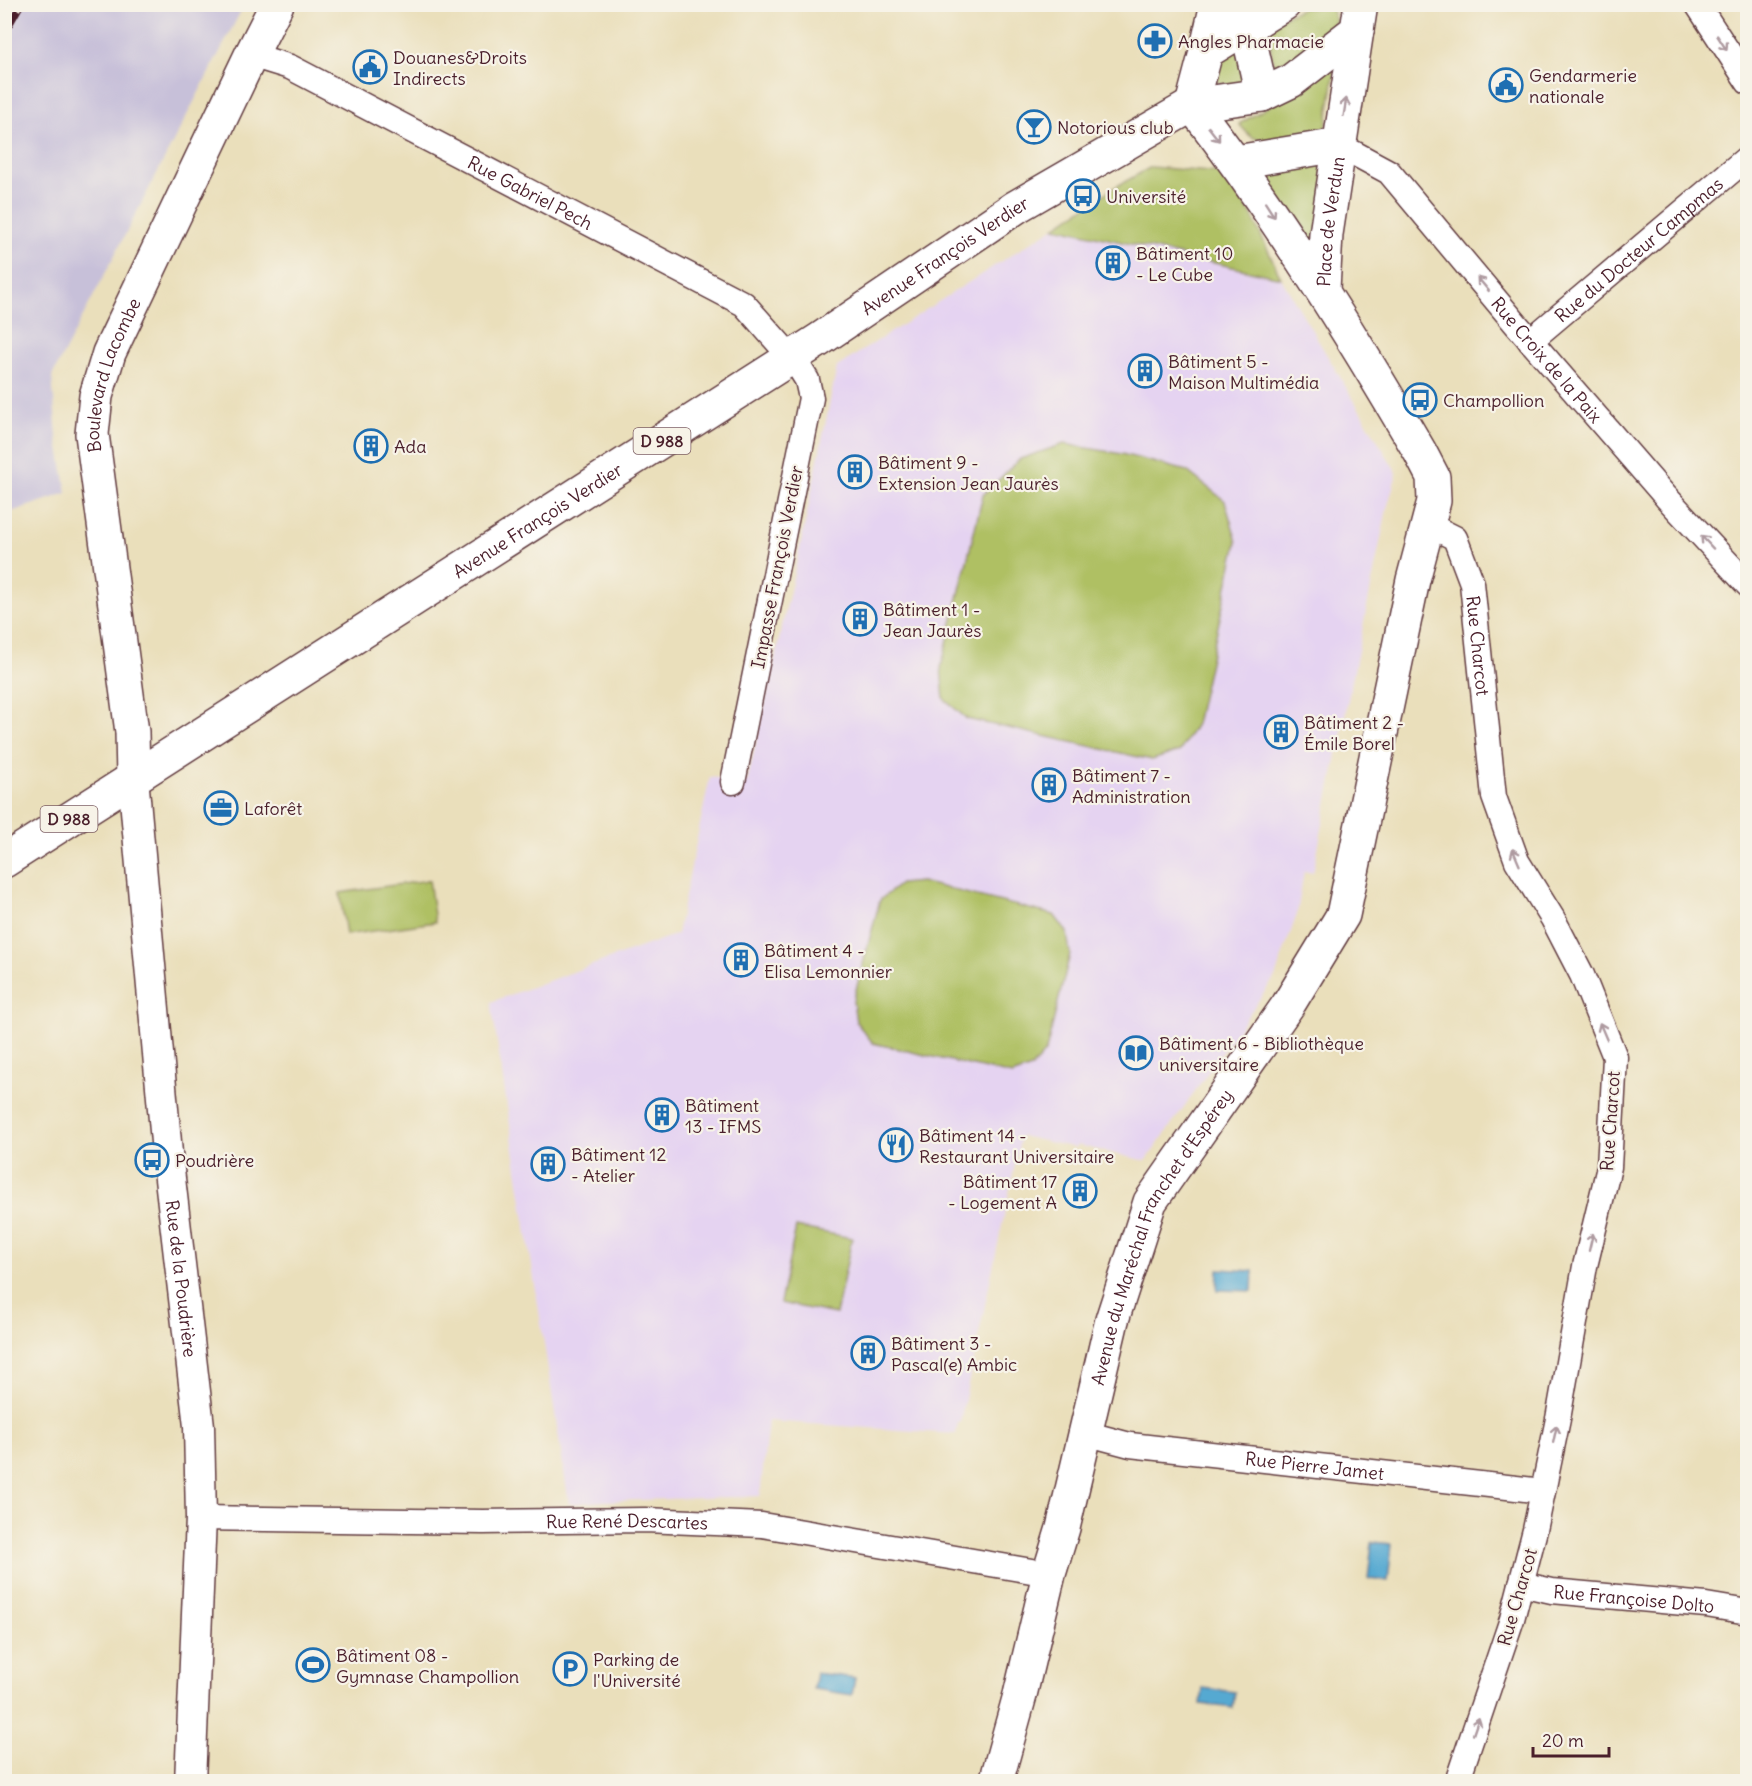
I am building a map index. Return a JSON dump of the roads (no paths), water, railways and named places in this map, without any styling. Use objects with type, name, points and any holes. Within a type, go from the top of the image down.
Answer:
[{"type":"main road","name":"Boulevard Lacombe","points":[[133,777],[132,732],[92,434],[96,396],[109,354],[277,4]]},
{"type":"main road","points":[[1192,105],[1217,4]]},
{"type":"main road","points":[[1206,52],[1244,16],[1284,4]]},
{"type":"main road","points":[[1244,16],[1262,95]]},
{"type":"main road","name":"Place de Verdun","points":[[1323,290],[1236,162],[1192,105],[1262,95],[1291,81],[1359,17]]},
{"type":"main road","name":"Place de Verdun","points":[[1323,290],[1326,234],[1359,17]]},
{"type":"main road","name":"Avenue François Verdier","points":[[4,861],[790,358],[1016,207],[1192,105]]},
{"type":"main road","name":"Place de Verdun","points":[[1236,162],[1339,145]]},
{"type":"main road","name":"Avenue du Maréchal Franchet d'Espérey","points":[[996,1782],[1063,1528],[1112,1320],[1150,1202],[1288,1005],[1343,915],[1413,580],[1429,525],[1434,501],[1433,477],[1403,422],[1323,290]]},
{"type":"street","points":[[1697,4],[1748,82]]},
{"type":"street","name":"Rue Gabriel Pech","points":[[251,55],[290,68],[744,304],[790,358]]},
{"type":"street","name":"Rue Croix de la Paix","points":[[1339,145],[1389,172],[1530,341],[1666,497],[1748,585]]},
{"type":"street","name":"Rue du Docteur Campmas","points":[[1530,341],[1748,157]]},
{"type":"street","name":"Impasse François Verdier","points":[[733,782],[811,398],[807,380],[790,358]]},
{"type":"street","name":"Rue Charcot","points":[[1429,525],[1455,538],[1472,583],[1494,797],[1517,861],[1553,919],[1577,966],[1615,1058],[1609,1167],[1585,1266],[1543,1491],[1512,1618],[1457,1782]]},
{"type":"street","name":"Rue de la Poudrière","points":[[133,777],[167,1153],[199,1426],[201,1518],[190,1782]]},
{"type":"street","name":"Rue Pierre Jamet","points":[[1086,1435],[1130,1445],[1543,1491]]},
{"type":"street","name":"Rue René Descartes","points":[[201,1518],[483,1522],[645,1520],[762,1525],[1049,1575]]},
{"type":"street","name":"Rue Françoise Dolto","points":[[1521,1584],[1552,1591],[1706,1605],[1748,1612]]},
{"type":"water","points":[[1218,1269],[1253,1271],[1252,1291],[1217,1290]]},
{"type":"water","points":[[1372,1542],[1392,1544],[1388,1581],[1368,1579]]},
{"type":"water","points":[[816,1673],[855,1678],[852,1695],[813,1689]]},
{"type":"water","points":[[1203,1688],[1235,1692],[1233,1708],[1201,1704]]},
{"type":"railway","points":[[4,34],[21,4]]},
{"type":"place","name":"Angles Pharmacie","points":[[1155,41]]},
{"type":"place","name":"Douanes&Droits Indirects","points":[[370,67]]},
{"type":"place","name":"Gendarmerie nationale","points":[[1506,85]]},
{"type":"place","name":"Notorious club","points":[[1034,127]]},
{"type":"place","name":"Université","points":[[1083,196]]},
{"type":"place","name":"Bâtiment 10 - Le Cube","points":[[1113,263]]},
{"type":"place","name":"Bâtiment 5 - Maison Multimédia","points":[[1145,371]]},
{"type":"place","name":"Champollion","points":[[1420,400]]},
{"type":"place","name":"Ada","points":[[371,446]]},
{"type":"place","name":"Bâtiment 9 - Extension Jean Jaurès","points":[[855,472]]},
{"type":"place","name":"Bâtiment 1 - Jean Jaurès","points":[[860,619]]},
{"type":"place","name":"Bâtiment 2 - Émile Borel","points":[[1281,732]]},
{"type":"place","name":"Bâtiment 7 - Administration","points":[[1049,785]]},
{"type":"place","name":"Laforêt","points":[[221,808]]},
{"type":"place","name":"Bâtiment 4 - Elisa Lemonnier","points":[[741,960]]},
{"type":"place","name":"Bâtiment 6 - Bibliothèque universitaire","points":[[1136,1053]]},
{"type":"place","name":"Bâtiment 13 - IFMS","points":[[662,1115]]},
{"type":"place","name":"Bâtiment 14 - Restaurant Universitaire","points":[[896,1145]]},
{"type":"place","name":"Poudrière","points":[[152,1160]]},
{"type":"place","name":"Bâtiment 12 - Atelier","points":[[548,1164]]},
{"type":"place","name":"Bâtiment 17 - Logement A","points":[[1080,1191]]},
{"type":"place","name":"Bâtiment 3 - Pascal(e) Ambic","points":[[868,1353]]},
{"type":"place","name":"Bâtiment 08 - Gymnase Champollion","points":[[313,1665]]},
{"type":"place","name":"Parking de l'Université","points":[[570,1669]]}]
